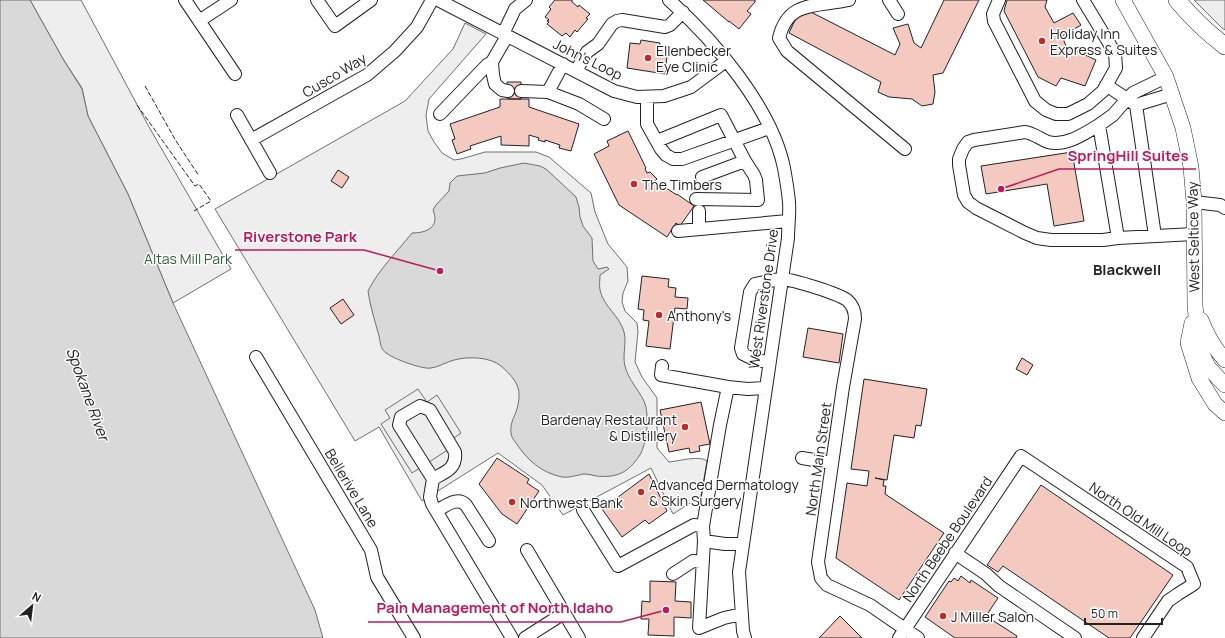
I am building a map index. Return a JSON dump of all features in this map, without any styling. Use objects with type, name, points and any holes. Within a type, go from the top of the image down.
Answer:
[{"type":"highway","points":[[1178,0],[1214,38],[1225,46]]},
{"type":"main road","name":"West Seltice Way","points":[[1123,0],[1166,77],[1183,128],[1191,167],[1194,202],[1195,305],[1198,336],[1202,354],[1208,367],[1225,385]]},
{"type":"main road","points":[[1195,305],[1208,337],[1225,360]]},
{"type":"main road","points":[[1195,305],[1188,343],[1199,378],[1215,404],[1225,413]]},
{"type":"street","points":[[185,0],[236,74]]},
{"type":"street","points":[[200,21],[231,0]]},
{"type":"street","points":[[317,0],[335,26],[371,0]]},
{"type":"street","name":"Cusco Way","points":[[251,140],[367,75],[395,51],[417,27],[432,0]]},
{"type":"street","name":"John's Loop","points":[[438,0],[614,91],[638,97],[664,96],[691,87],[726,60]]},
{"type":"street","points":[[440,114],[487,65],[492,62],[515,9],[526,0]]},
{"type":"street","name":"West Riverstone Drive","points":[[669,0],[683,12],[726,60],[759,107],[774,139],[784,167],[789,202],[788,238],[739,572],[743,631],[745,638]]},
{"type":"street","points":[[849,0],[841,2],[808,2],[800,4],[785,19],[779,38],[787,50],[905,149]]},
{"type":"street","points":[[889,0],[898,14]]},
{"type":"street","points":[[999,0],[993,14],[994,21],[1035,101],[1046,110],[1056,114],[1068,114],[1088,104],[1103,91],[1116,68],[1115,53],[1083,0]]},
{"type":"street","points":[[576,71],[587,52],[598,44],[612,24],[617,21],[622,20],[665,27],[670,25],[683,12]]},
{"type":"street","points":[[492,62],[495,84],[502,90],[508,91]]},
{"type":"street","points":[[548,92],[563,64]]},
{"type":"street","points":[[1155,236],[1132,102],[1133,93],[1166,77]]},
{"type":"street","points":[[1106,85],[1132,102]]},
{"type":"street","points":[[521,91],[548,92],[579,104],[604,119]]},
{"type":"street","points":[[1172,94],[1132,102],[1099,125],[1075,139],[1050,143],[1025,132],[968,142],[962,149],[959,159],[964,194],[968,202],[976,208],[1037,238],[1051,240],[1103,240],[1194,234]]},
{"type":"street","points":[[647,97],[647,124],[661,149],[666,155],[673,159],[682,158],[769,128]]},
{"type":"street","points":[[237,115],[270,173]]},
{"type":"street","points":[[657,141],[721,115],[756,180],[758,200],[696,199]]},
{"type":"street","points":[[1099,125],[1118,238]]},
{"type":"street","points":[[702,177],[745,161]]},
{"type":"street","points":[[1194,202],[1220,205],[1225,208]]},
{"type":"street","points":[[699,211],[699,229]]},
{"type":"street","points":[[678,231],[788,221]]},
{"type":"street","points":[[769,362],[755,360],[743,354],[741,348],[750,292],[755,284],[782,279]]},
{"type":"street","name":"North Main Street","points":[[782,279],[839,296],[847,300],[852,305],[855,312],[818,562],[821,578],[831,587],[870,605],[902,633],[918,638]]},
{"type":"street","name":"Bellerive Lane","points":[[256,356],[371,550],[377,577],[414,638]]},
{"type":"street","points":[[662,366],[660,375],[748,390],[765,388]]},
{"type":"street","points":[[728,387],[703,526],[704,541],[699,628],[724,618],[742,614]]},
{"type":"street","points":[[433,480],[452,468],[456,458],[455,452],[430,410],[420,406],[401,417],[399,425],[433,480],[430,497],[432,504],[512,638]]},
{"type":"street","name":"North Beebe Boulevard","points":[[902,633],[1021,456]]},
{"type":"street","name":"North Old Mill Loop","points":[[1021,456],[1187,567],[1194,584],[1168,601],[1143,638]]},
{"type":"street","points":[[802,458],[832,463]]},
{"type":"street","points":[[436,511],[456,500],[462,501],[489,541]]},
{"type":"street","points":[[583,510],[618,566],[694,525],[703,526]]},
{"type":"street","points":[[704,541],[725,544],[743,544]]},
{"type":"street","points":[[527,550],[579,638]]},
{"type":"street","points":[[955,553],[986,574],[999,586],[1075,638]]},
{"type":"street","points":[[673,574],[693,561],[703,562]]},
{"type":"street","points":[[525,638],[564,613]]},
{"type":"green space","name":"Altas Mill Park","points":[[30,0],[81,0],[149,127],[231,269],[173,303],[128,194],[88,116],[82,88],[63,59]]},
{"type":"green space","points":[[1194,0],[1225,0],[1225,30],[1221,27]]},
{"type":"green space","points":[[465,23],[486,34],[429,99],[426,115],[428,131],[442,153],[454,160],[485,152],[536,152],[549,157],[591,193],[595,212],[608,244],[627,267],[628,281],[623,293],[622,302],[625,311],[637,323],[638,332],[635,362],[642,377],[657,398],[657,448],[669,462],[695,458],[704,459],[707,461],[701,496],[673,514],[651,468],[563,515],[542,485],[498,453],[422,501],[379,427],[355,441],[215,209],[405,101],[453,49]]},
{"type":"shaded area","points":[[418,389],[427,402],[437,395],[461,433],[454,438],[457,444],[412,473],[381,424],[390,418],[385,410]]},
{"type":"water","name":"Spokane River","points":[[0,0],[30,0],[63,59],[82,89],[88,116],[128,194],[173,303],[315,610],[323,638],[0,638]]},
{"type":"water","points":[[524,163],[540,166],[546,169],[576,197],[583,226],[592,238],[593,261],[598,269],[607,267],[609,269],[600,275],[600,290],[604,301],[622,326],[625,336],[624,358],[626,371],[644,401],[647,413],[646,436],[640,455],[631,466],[616,475],[596,476],[584,474],[562,477],[542,469],[530,460],[520,449],[511,434],[511,425],[519,398],[518,386],[512,376],[496,363],[479,358],[466,358],[427,368],[413,365],[391,356],[383,350],[381,345],[368,291],[383,268],[412,233],[423,232],[431,228],[435,221],[433,210],[449,191],[450,183],[457,176],[485,173]]},
{"type":"building","points":[[555,0],[572,0],[572,2],[578,7],[579,5],[590,14],[586,18],[588,19],[577,32],[575,30],[570,37],[566,33],[562,36],[547,24],[549,22],[547,21],[549,20],[545,17],[551,9],[549,7]]},
{"type":"building","points":[[703,0],[755,0],[755,2],[747,11],[751,14],[739,29]]},
{"type":"building","points":[[944,0],[979,0],[943,73],[933,75],[935,92],[933,104],[922,106],[912,99],[889,97],[878,92],[881,82],[789,33],[801,7],[895,55],[900,44],[893,28],[908,24],[914,43],[921,48]]},
{"type":"building","name":"Holiday Inn Express & Suites","points":[[1007,0],[1047,0],[1045,7],[1054,23],[1073,13],[1081,25],[1062,36],[1066,46],[1096,60],[1085,86],[1061,78],[1056,86],[1038,77],[1004,11]]},
{"type":"building","name":"Ellenbecker Eye Clinic","points":[[641,40],[660,43],[660,46],[668,48],[665,74],[627,68],[630,43],[640,44]]},
{"type":"building","points":[[507,82],[521,82],[521,99],[508,99]]},
{"type":"building","points":[[500,99],[529,99],[529,107],[579,124],[571,151],[559,148],[560,145],[545,140],[545,142],[538,140],[539,138],[529,135],[529,146],[501,145],[501,136],[470,146],[471,149],[457,154],[452,140],[455,139],[450,124],[500,107]]},
{"type":"building","name":"The Timbers","points":[[628,131],[647,173],[650,172],[657,179],[655,181],[694,206],[680,226],[676,223],[667,237],[619,205],[594,154],[609,146],[607,141]]},
{"type":"building","points":[[1072,152],[1084,221],[1054,226],[1047,184],[986,194],[981,166]]},
{"type":"building","points":[[338,170],[349,177],[342,188],[331,181]]},
{"type":"building","name":"Anthony's","points":[[642,276],[669,279],[668,287],[676,288],[675,297],[688,298],[687,309],[675,308],[670,349],[646,346],[649,321],[643,320],[644,310],[638,309]]},
{"type":"building","points":[[343,299],[354,315],[341,324],[330,308]]},
{"type":"building","points":[[808,328],[843,334],[839,363],[803,357]]},
{"type":"building","points":[[1022,358],[1033,365],[1027,375],[1016,369]]},
{"type":"building","points":[[864,379],[927,389],[921,426],[916,425],[914,438],[894,435],[887,480],[875,478],[884,480],[883,486],[886,486],[885,494],[944,533],[899,600],[836,558],[847,483],[867,486],[869,471],[851,469]]},
{"type":"building","name":"Bardenay Restaurant & Distillery","points":[[701,402],[710,444],[699,446],[700,451],[690,453],[689,448],[669,452],[660,410]]},
{"type":"building","name":"Northwest Bank","points":[[497,458],[529,479],[527,483],[539,491],[517,524],[502,514],[479,484]]},
{"type":"building","name":"Advanced Dermatology & Skin Surgery","points":[[649,474],[667,511],[649,524],[645,520],[622,537],[602,509]]},
{"type":"building","points":[[1041,485],[1173,575],[1130,638],[1109,638],[1003,566],[998,572],[987,565]]},
{"type":"building","points":[[961,576],[970,583],[971,580],[998,598],[986,616],[1017,636],[1016,638],[955,638],[925,617],[949,581],[951,582],[954,578],[958,581]]},
{"type":"building","points":[[650,581],[676,582],[675,601],[691,602],[691,618],[674,617],[674,636],[648,635],[649,619],[641,619],[642,601],[650,602]]},
{"type":"building","points":[[840,616],[862,638],[819,638]]},
{"type":"fence","points":[[145,86],[176,141],[199,176]]},
{"type":"fence","points":[[137,105],[195,186],[199,184],[211,201],[194,211]]},
{"type":"place","name":"Holiday Inn Express & Suites","points":[[1042,41]]},
{"type":"place","name":"Ellenbecker Eye Clinic","points":[[648,58]]},
{"type":"place","name":"The Timbers","points":[[634,184]]},
{"type":"place","name":"SpringHill Suites","points":[[1001,189]]},
{"type":"place","name":"Riverstone Park","points":[[440,271]]},
{"type":"place","name":"Anthony's","points":[[659,315]]},
{"type":"place","name":"Bardenay Restaurant & Distillery","points":[[685,427]]},
{"type":"place","name":"Advanced Dermatology & Skin Surgery","points":[[641,492]]},
{"type":"place","name":"Northwest Bank","points":[[512,502]]},
{"type":"place","name":"Pain Management of North Idaho","points":[[666,610]]},
{"type":"place","name":"J Miller Salon","points":[[943,616]]},
{"type":"district","name":"Blackwell","points":[[1127,269]]}]
